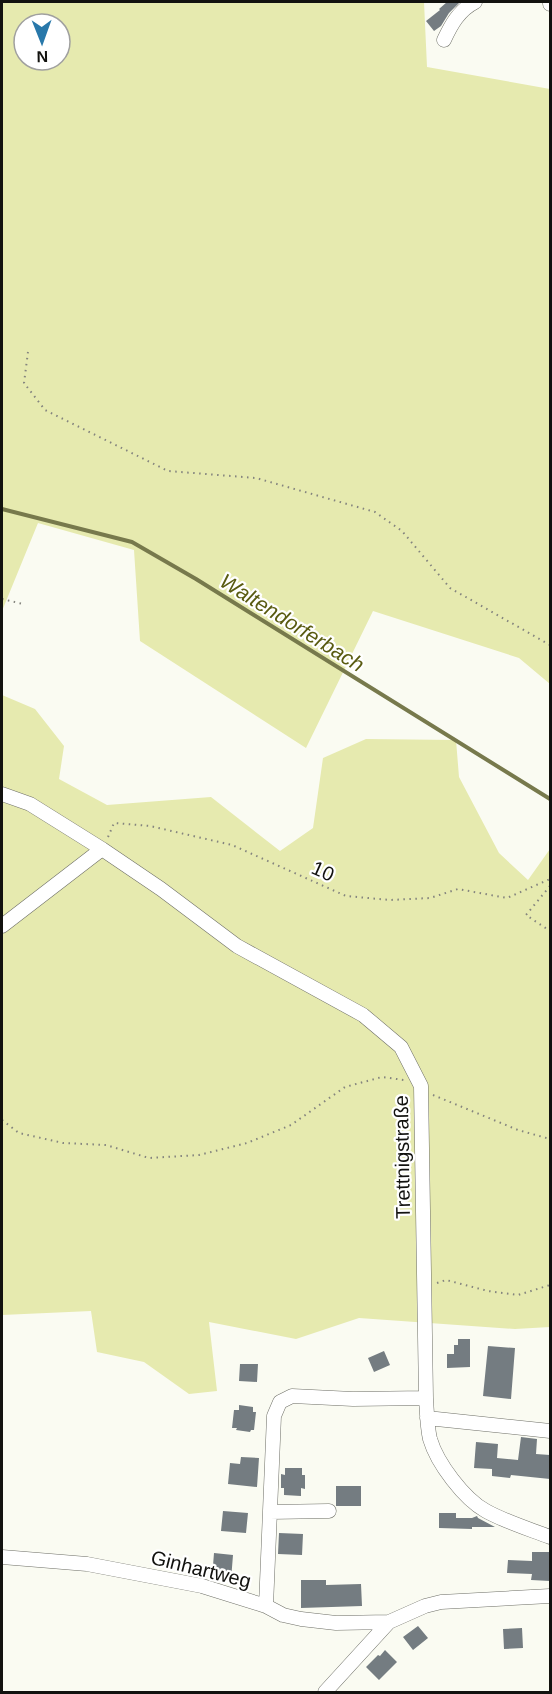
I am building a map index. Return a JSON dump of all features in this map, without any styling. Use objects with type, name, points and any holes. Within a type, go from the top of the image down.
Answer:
[{"type":"street","points":[[444,40],[452,22],[468,5],[475,2]]},
{"type":"street","name":"Trettnigstraße","points":[[2,795],[30,804],[102,849],[161,889],[237,946],[363,1014],[401,1047],[418,1084],[426,1398],[431,1442],[439,1460],[474,1504],[487,1512],[550,1537]]},
{"type":"street","points":[[2,926],[102,849]]},
{"type":"street","points":[[266,1606],[274,1416],[280,1402],[292,1396],[353,1399],[426,1398]]},
{"type":"street","points":[[427,1418],[550,1431]]},
{"type":"street","points":[[270,1512],[329,1511]]},
{"type":"street","name":"Ginhartweg","points":[[2,1557],[87,1564],[202,1586],[266,1606],[283,1615],[301,1619],[336,1623],[389,1622]]},
{"type":"street","points":[[325,1692],[389,1622],[425,1606],[441,1602],[550,1596]]},
{"type":"path","points":[[28,352],[24,383],[45,410],[168,471],[256,478],[375,512],[402,531],[450,588],[550,645]]},
{"type":"path","points":[[2,598],[23,604]]},
{"type":"path","name":"10","points":[[102,849],[114,823],[150,826],[232,845],[346,896],[390,900],[430,898],[458,889],[507,898],[550,879]]},
{"type":"path","points":[[550,886],[526,915],[550,931]]},
{"type":"path","points":[[2,1120],[19,1133],[63,1143],[106,1144],[149,1158],[199,1155],[247,1143],[291,1125],[345,1087],[382,1077],[418,1084],[436,1097],[518,1130],[550,1139]]},
{"type":"path","points":[[423,1290],[446,1280],[488,1291],[518,1295],[550,1285]]},
{"type":"green space","points":[[2,2],[424,2],[427,67],[550,89],[550,684],[519,658],[373,611],[306,748],[140,641],[134,550],[38,523],[2,611]]},
{"type":"green space","points":[[2,695],[35,709],[64,746],[59,779],[107,805],[211,797],[280,851],[313,828],[323,758],[366,739],[456,740],[459,777],[499,853],[528,880],[550,849],[550,1327],[515,1329],[359,1318],[296,1339],[209,1322],[217,1391],[189,1394],[144,1362],[97,1352],[91,1311],[2,1315]]},
{"type":"building","points":[[447,2],[460,2],[441,26],[434,31],[426,21]]},
{"type":"building","points":[[458,1339],[470,1339],[470,1367],[447,1368],[447,1354],[454,1354],[454,1345],[458,1345]]},
{"type":"building","points":[[488,1346],[515,1348],[511,1399],[483,1396]]},
{"type":"building","points":[[384,1351],[390,1365],[374,1372],[368,1358]]},
{"type":"building","points":[[240,1364],[258,1364],[257,1382],[239,1381]]},
{"type":"building","points":[[239,1405],[253,1407],[253,1412],[256,1412],[254,1430],[250,1432],[232,1428],[234,1410],[239,1410]]},
{"type":"building","points":[[521,1437],[537,1439],[536,1454],[550,1455],[550,1479],[511,1475],[510,1478],[492,1476],[492,1469],[474,1468],[476,1442],[498,1444],[497,1458],[518,1460]]},
{"type":"building","points":[[241,1457],[259,1458],[257,1487],[228,1484],[230,1463],[240,1464]]},
{"type":"building","points":[[285,1468],[302,1468],[302,1475],[305,1475],[305,1489],[301,1488],[301,1496],[284,1495],[284,1488],[281,1488],[281,1474],[285,1475]]},
{"type":"building","points":[[336,1486],[361,1486],[361,1506],[336,1506]]},
{"type":"building","points":[[223,1511],[248,1513],[246,1533],[221,1531]]},
{"type":"building","points":[[439,1513],[456,1513],[456,1518],[477,1516],[495,1527],[439,1528]]},
{"type":"building","points":[[279,1533],[303,1534],[302,1555],[278,1554]]},
{"type":"building","points":[[532,1552],[550,1552],[550,1581],[531,1580],[532,1574],[507,1573],[508,1560],[532,1561]]},
{"type":"building","points":[[214,1553],[233,1555],[231,1580],[212,1578]]},
{"type":"building","points":[[301,1580],[326,1580],[326,1585],[361,1584],[362,1606],[301,1608]]},
{"type":"building","points":[[418,1626],[428,1638],[413,1650],[403,1637]]},
{"type":"building","points":[[522,1628],[523,1648],[504,1649],[503,1629]]},
{"type":"building","points":[[385,1650],[397,1662],[379,1680],[366,1667]]},
{"type":"waterway","name":"Waltendorferbach","points":[[2,509],[132,542],[196,579],[550,799]]}]
